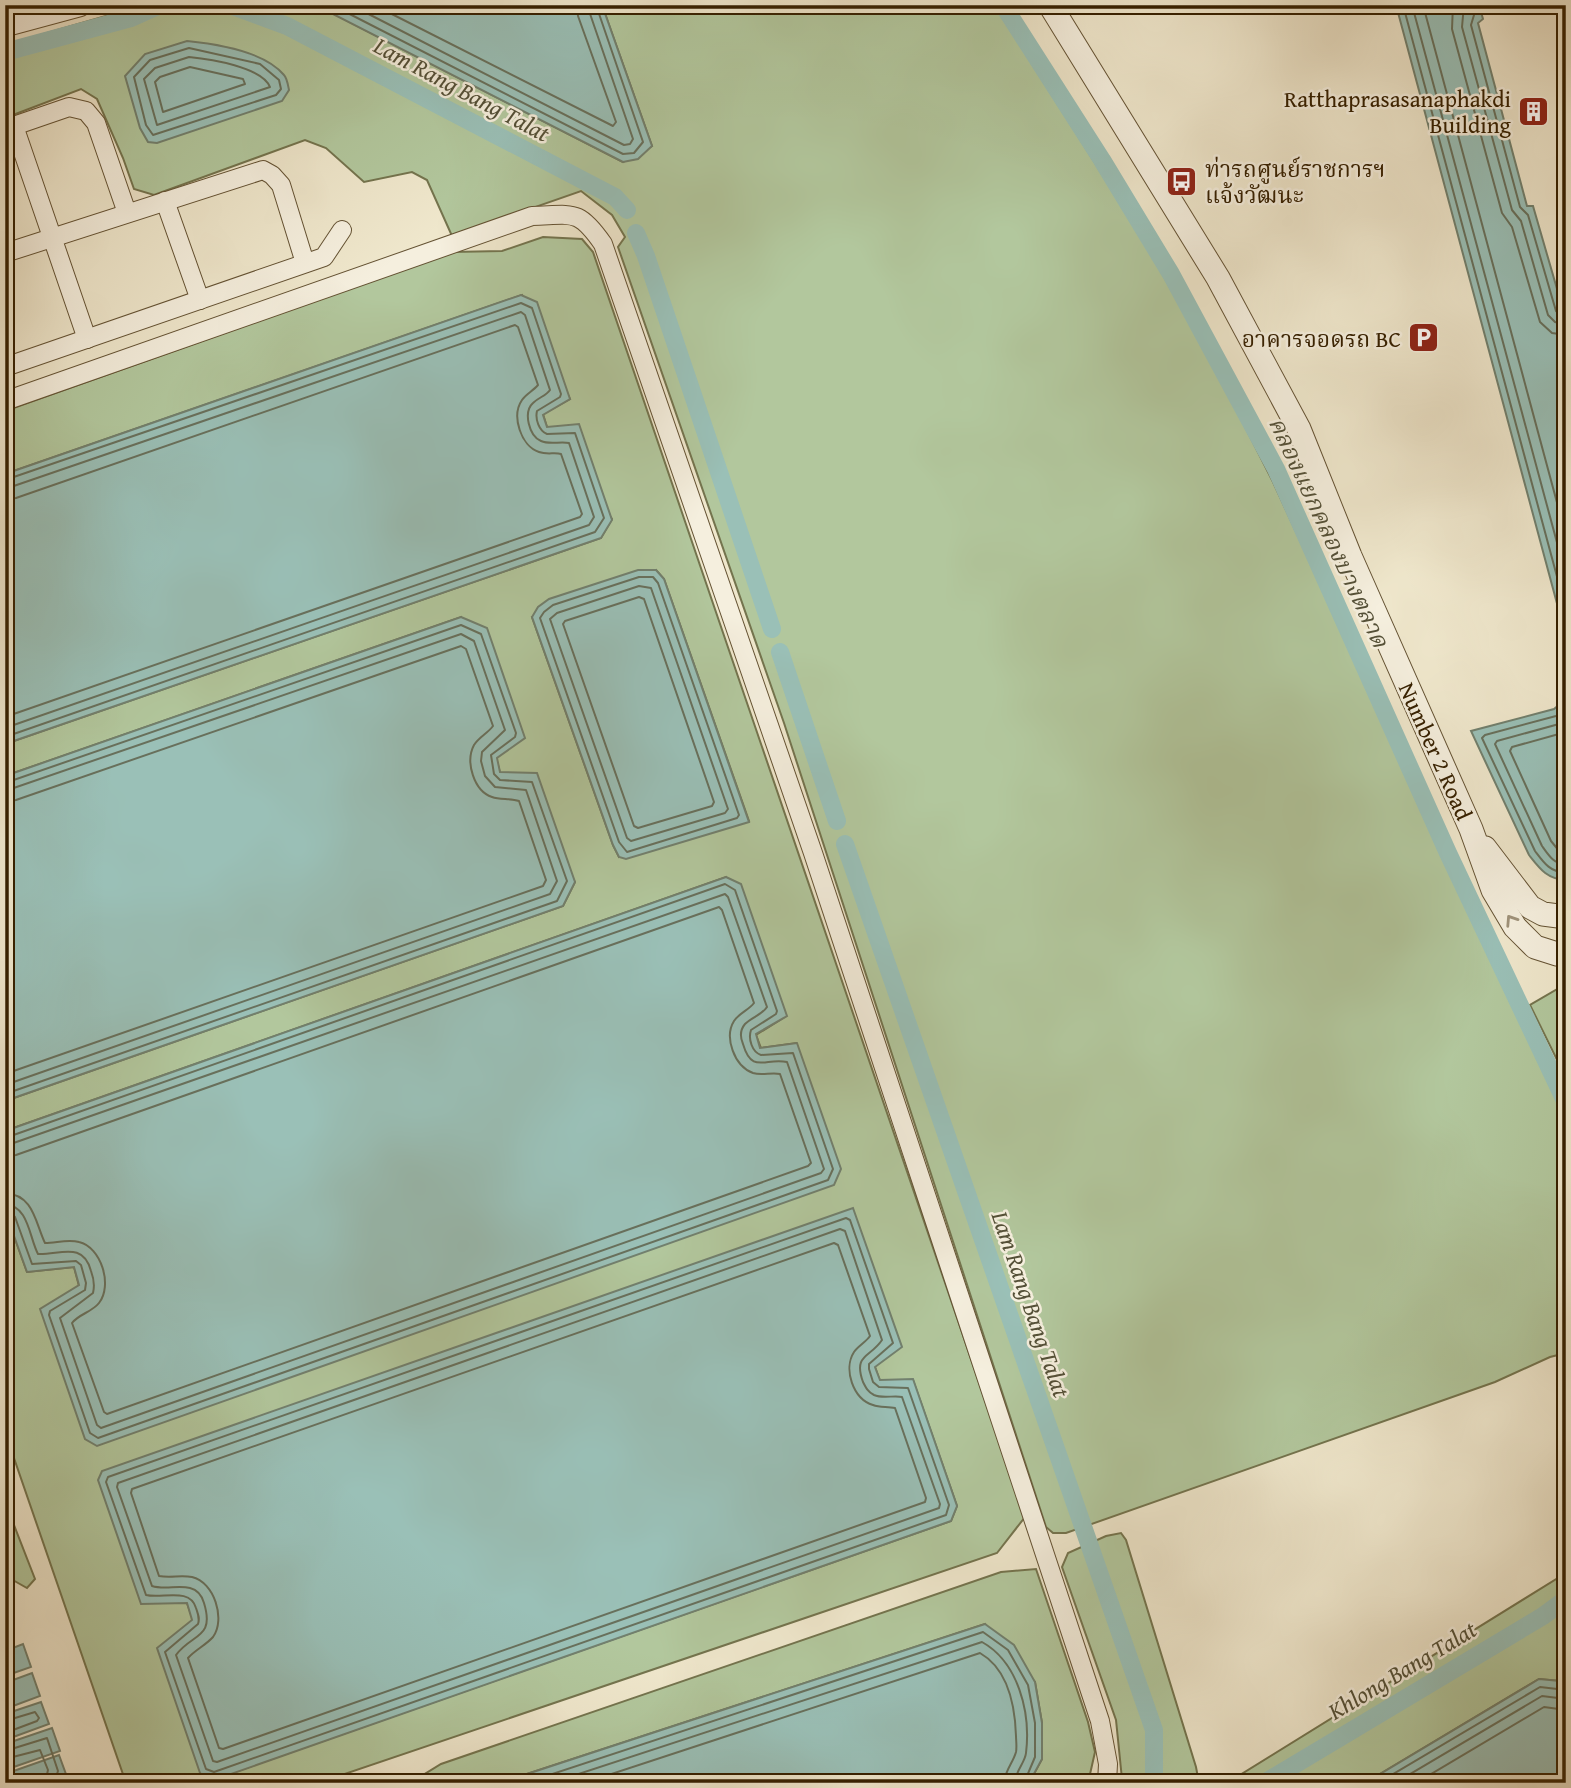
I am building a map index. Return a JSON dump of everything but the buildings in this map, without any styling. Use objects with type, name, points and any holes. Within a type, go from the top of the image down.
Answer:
[{"type":"street","points":[[5,25],[79,5]]},
{"type":"street","name":"Number 2 Road","points":[[1050,5],[1212,269],[1299,429],[1350,556],[1471,829]]},
{"type":"street","points":[[87,339],[10,128],[69,107],[78,107],[89,113],[96,123],[127,213]]},
{"type":"street","points":[[5,253],[256,171],[266,171],[280,183],[306,263]]},
{"type":"street","points":[[165,201],[200,300]]},
{"type":"street","points":[[5,401],[532,216],[573,215],[589,223],[603,244],[817,866],[1100,1721],[1108,1764],[1107,1783]]},
{"type":"street","points":[[5,367],[324,257],[341,230]]},
{"type":"street","points":[[1471,829],[1530,907],[1543,914],[1566,917]]},
{"type":"street","points":[[1471,829],[1493,890],[1514,927],[1535,947],[1557,954],[1566,951]]},
{"type":"green space","points":[[144,5],[324,5],[324,9],[623,162],[652,146],[602,5],[995,5],[1142,237],[1223,383],[1273,482],[1566,1115],[1566,1353],[1550,1357],[1495,1382],[1066,1533],[1053,1533],[1046,1527],[784,723],[618,247],[625,237],[612,215],[581,191],[452,236],[427,180],[412,172],[364,182],[326,148],[305,140],[154,195],[134,189],[97,99],[81,89],[5,118],[5,45]]},
{"type":"green space","points":[[543,237],[582,239],[593,252],[1025,1517],[997,1553],[318,1783],[126,1783],[5,1432],[5,1211],[27,1272],[74,1267],[79,1286],[797,1043],[761,1048],[756,1035],[786,1016],[726,877],[5,1131],[5,1101],[563,906],[575,882],[500,773],[461,617],[5,776],[5,744],[601,538],[612,519],[547,427],[543,414],[570,399],[522,295],[5,474],[5,411],[452,252],[502,251]],"holes":[[[656,570],[664,579],[749,821],[619,857],[532,617]],[[875,1367],[880,1381],[913,1380],[957,1506],[951,1521],[212,1780],[193,1620],[187,1603]]]},
{"type":"green space","points":[[1566,984],[1566,1078],[1530,1005]]},
{"type":"green space","points":[[5,1502],[35,1579],[27,1588],[11,1579],[5,1581]]},
{"type":"green space","points":[[1121,1533],[1126,1540],[1199,1783],[1120,1783],[1122,1779],[1116,1720],[1062,1567],[1068,1553],[1106,1536]]},
{"type":"green space","points":[[1036,1569],[1088,1722],[1095,1752],[1088,1783],[1029,1783],[1042,1759],[1042,1723],[1035,1682],[985,1624],[524,1775],[514,1783],[410,1783],[441,1764],[1001,1572]]},
{"type":"green space","points":[[1566,1573],[1566,1685],[1560,1681],[1539,1679],[1365,1783],[1227,1783]]},
{"type":"water","points":[[324,5],[602,5],[652,146],[638,159],[623,162],[323,9]]},
{"type":"water","points":[[1396,5],[1479,5],[1483,19],[1478,23],[1527,206],[1533,206],[1566,320],[1566,637]]},
{"type":"water","points":[[187,41],[239,50],[265,60],[284,75],[289,90],[282,101],[157,143],[148,142],[140,128],[125,76],[145,54]]},
{"type":"water","points":[[521,295],[537,302],[570,399],[543,415],[547,427],[579,424],[612,520],[601,538],[5,744],[5,474]]},
{"type":"water","points":[[638,570],[656,570],[664,579],[749,822],[626,859],[619,857],[613,845],[532,617],[538,607],[549,599]]},
{"type":"water","points":[[461,617],[487,628],[525,738],[497,758],[500,772],[537,773],[575,882],[563,906],[5,1101],[5,776]]},
{"type":"water","points":[[1566,699],[1566,880],[1549,875],[1529,855],[1471,731],[1554,709]]},
{"type":"water","points":[[726,877],[741,884],[787,1016],[756,1034],[760,1048],[797,1043],[841,1169],[834,1185],[97,1446],[85,1439],[40,1309],[79,1285],[74,1267],[27,1272],[5,1211],[5,1131]]},
{"type":"water","points":[[853,1208],[902,1347],[875,1367],[880,1380],[913,1379],[957,1506],[951,1521],[211,1781],[200,1773],[157,1648],[192,1620],[187,1603],[141,1604],[98,1480],[102,1471]]},
{"type":"water","points":[[985,1624],[1014,1645],[1035,1682],[1042,1723],[1042,1759],[1029,1783],[514,1783],[524,1775]]},
{"type":"water","points":[[23,1644],[31,1667],[5,1676],[5,1651]]},
{"type":"water","points":[[32,1673],[40,1696],[5,1709],[5,1683]]},
{"type":"water","points":[[1539,1679],[1560,1681],[1566,1685],[1566,1783],[1365,1783]]},
{"type":"water","points":[[41,1702],[49,1724],[5,1740],[5,1714]]},
{"type":"water","points":[[52,1728],[60,1751],[5,1770],[5,1744]]},
{"type":"water","points":[[59,1755],[67,1777],[52,1783],[5,1783],[5,1774]]},
{"type":"waterway","name":"Lam Rang Bang Talat","points":[[5,52],[131,18],[160,5]]},
{"type":"waterway","name":"Lam Rang Bang Talat","points":[[230,5],[287,26],[615,197],[627,210]]},
{"type":"waterway","name":"คลองแยกคลองบางตลาด","points":[[1003,5],[1171,274],[1276,469],[1448,853],[1566,1103]]},
{"type":"waterway","name":"Lam Rang Bang Talat","points":[[636,233],[772,629]]},
{"type":"waterway","name":"Lam Rang Bang Talat","points":[[780,652],[837,821]]},
{"type":"waterway","name":"Lam Rang Bang Talat","points":[[845,844],[1154,1730],[1154,1783]]},
{"type":"waterway","name":"Khlong Bang Talat","points":[[1264,1783],[1543,1616],[1566,1599]]},
{"type":"place","name":"Ratthaprasasanaphakdi Building","points":[[1534,111]]},
{"type":"place","name":"ท่ารถศูนย์ราชการฯ แจ้งวัฒนะ","points":[[1182,181]]},
{"type":"place","name":"อาคารจอดรถ BC","points":[[1424,338]]}]
